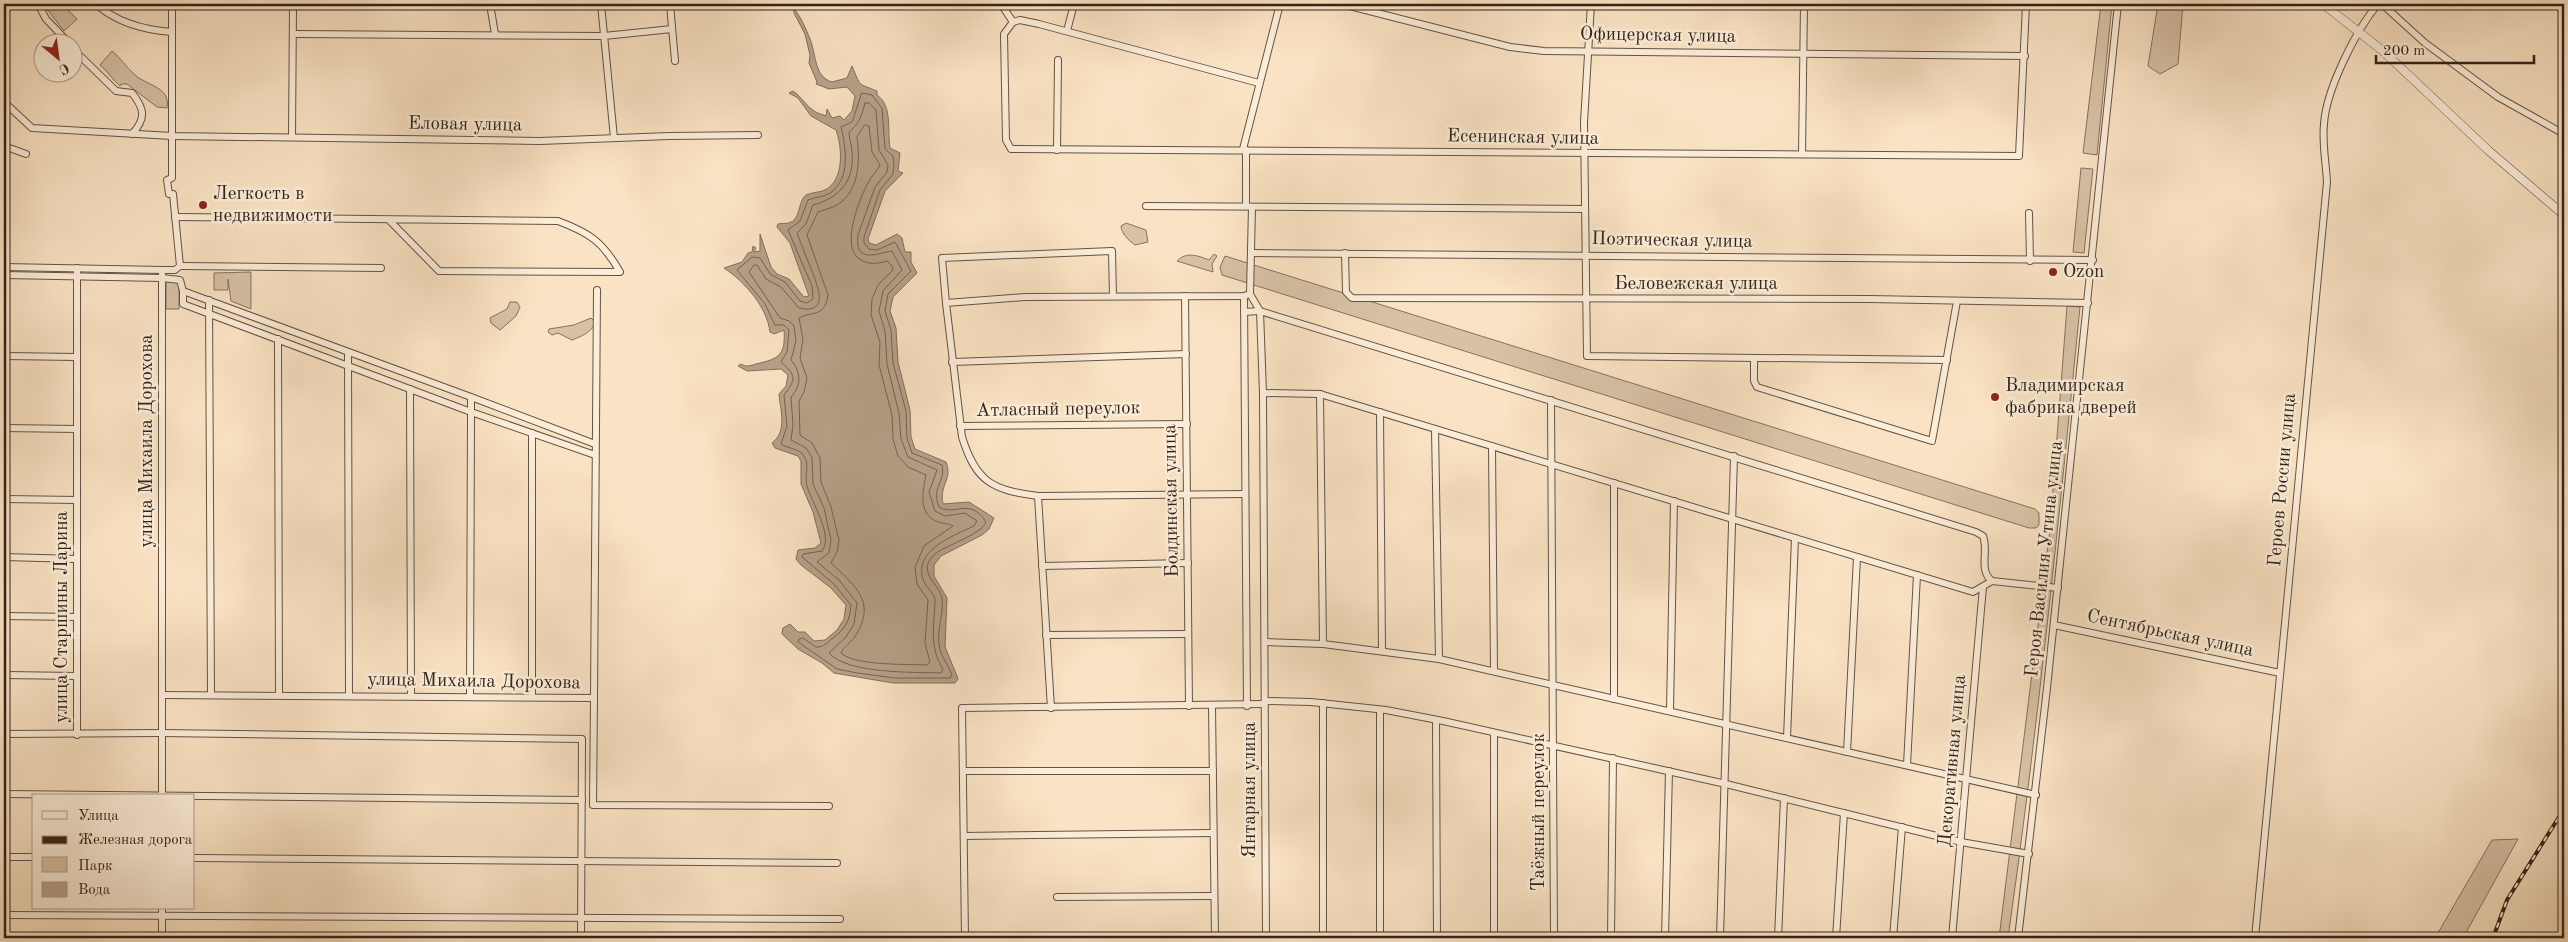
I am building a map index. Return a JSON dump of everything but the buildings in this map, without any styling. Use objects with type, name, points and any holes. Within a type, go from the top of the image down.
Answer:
[{"type":"street","points":[[38,4],[46,19],[58,32]]},
{"type":"street","points":[[96,4],[135,26],[172,32]]},
{"type":"street","points":[[172,4],[172,178],[166,180],[166,189],[168,194],[173,194],[180,266]]},
{"type":"street","points":[[292,137],[294,4]]},
{"type":"street","points":[[490,4],[495,34]]},
{"type":"street","points":[[601,4],[614,138]]},
{"type":"street","points":[[670,4],[675,61]]},
{"type":"street","points":[[1001,4],[1013,22],[1020,20],[1067,31],[1259,83]]},
{"type":"street","points":[[1067,31],[1074,4]]},
{"type":"street","points":[[1247,706],[1244,312],[1251,253],[1245,150],[1259,83],[1280,4]]},
{"type":"street","name":"Офицерская улица","points":[[1342,4],[1510,47],[1544,51],[2025,56]]},
{"type":"street","points":[[1591,4],[1584,154],[1586,353],[1590,358],[1947,360]]},
{"type":"street","points":[[1802,154],[1804,4]]},
{"type":"street","points":[[2025,56],[2026,4]]},
{"type":"street","name":"Героя Василия Утина улица","points":[[2018,938],[2036,794],[2118,4]]},
{"type":"street","points":[[2323,4],[2383,51],[2489,151],[2564,215]]},
{"type":"street","points":[[2380,4],[2425,43],[2498,96],[2564,134]]},
{"type":"street","name":"Героев России улица","points":[[2255,938],[2327,182],[2323,125],[2327,102],[2358,32],[2380,4]]},
{"type":"street","name":"Есенинская улица","points":[[1013,22],[1004,34],[1007,146],[1011,149],[2019,156],[2025,56]]},
{"type":"street","points":[[294,34],[604,36],[672,28]]},
{"type":"street","points":[[82,58],[116,91],[132,93],[139,102],[143,116],[141,124],[132,134]]},
{"type":"street","points":[[1056,150],[1058,60]]},
{"type":"street","name":"Еловая улица","points":[[4,102],[32,128],[172,136],[540,141],[758,135]]},
{"type":"street","points":[[4,146],[26,154]]},
{"type":"street","points":[[1146,206],[1585,209]]},
{"type":"street","points":[[2030,213],[2030,261]]},
{"type":"street","points":[[176,217],[558,221],[586,231],[608,250],[620,272],[439,271],[388,220]]},
{"type":"street","points":[[1113,296],[1112,251],[942,258],[960,426],[968,455],[982,478],[1007,492],[1038,496],[1245,494]]},
{"type":"street","name":"Поэтическая улица","points":[[1251,253],[2030,261],[2092,260]]},
{"type":"street","name":"Беловежская улица","points":[[1345,253],[1346,292],[1352,298],[2088,302]]},
{"type":"street","points":[[4,275],[175,270],[180,266],[381,268]]},
{"type":"street","points":[[4,267],[180,280],[183,291],[183,304],[471,412],[595,455]]},
{"type":"street","name":"улица Михаила Дорохова","points":[[162,270],[162,794]]},
{"type":"street","name":"улица Старшины Ларина","points":[[77,272],[77,735]]},
{"type":"street","points":[[594,698],[597,290]]},
{"type":"street","points":[[183,291],[595,444]]},
{"type":"street","points":[[946,303],[1025,297],[1247,295]]},
{"type":"street","points":[[1247,295],[1260,311]]},
{"type":"street","name":"Болдинская улица","points":[[1185,296],[1189,706]]},
{"type":"street","points":[[209,300],[211,695]]},
{"type":"street","points":[[1754,359],[1754,381],[1757,387],[1930,442],[1934,439],[1957,301]]},
{"type":"street","points":[[1244,312],[1260,311],[1976,532],[1983,536],[1986,542],[1984,570],[1986,576],[1992,581],[2058,588]]},
{"type":"street","name":"Янтарная улица","points":[[1260,311],[1263,393],[1266,642],[1264,702],[1266,938]]},
{"type":"street","points":[[278,339],[279,695]]},
{"type":"street","points":[[348,352],[349,696]]},
{"type":"street","points":[[952,362],[1186,354]]},
{"type":"street","points":[[4,356],[77,358]]},
{"type":"street","points":[[410,389],[411,696]]},
{"type":"street","points":[[1263,393],[1320,394],[1974,592],[1992,581]]},
{"type":"street","points":[[1320,394],[1324,644]]},
{"type":"street","points":[[470,696],[471,397]]},
{"type":"street","name":"Таёжный переулок","points":[[1551,400],[1554,938]]},
{"type":"street","points":[[1380,412],[1382,651]]},
{"type":"street","name":"Атласный переулок","points":[[960,426],[1187,424]]},
{"type":"street","points":[[4,428],[77,428]]},
{"type":"street","points":[[1435,429],[1439,659]]},
{"type":"street","points":[[532,433],[532,697]]},
{"type":"street","points":[[1492,446],[1494,671]]},
{"type":"street","points":[[1720,938],[1728,724],[1734,456]]},
{"type":"street","points":[[1614,483],[1614,698]]},
{"type":"street","points":[[1038,496],[1051,708]]},
{"type":"street","name":"улица Старшины Ларина","points":[[4,499],[77,500]]},
{"type":"street","points":[[1670,711],[1674,501]]},
{"type":"street","points":[[1787,738],[1795,538]]},
{"type":"street","points":[[4,557],[77,558]]},
{"type":"street","points":[[1847,752],[1857,557]]},
{"type":"street","points":[[1042,566],[1188,563]]},
{"type":"street","points":[[1907,765],[1917,576]]},
{"type":"street","name":"Декоративная улица","points":[[1952,938],[1982,587]]},
{"type":"street","points":[[4,616],[77,617]]},
{"type":"street","name":"Сентябрьская улица","points":[[2054,625],[2280,673]]},
{"type":"street","points":[[1046,635],[1188,634]]},
{"type":"street","points":[[1266,642],[1324,644],[1439,659],[2036,794]]},
{"type":"street","points":[[4,675],[77,676]]},
{"type":"street","name":"улица Михаила Дорохова","points":[[162,695],[594,698],[593,805],[829,806]]},
{"type":"street","points":[[966,938],[962,708],[1247,706],[1264,702],[1323,703],[1380,710],[1436,720],[1613,758],[1844,812],[1961,842],[2029,854]]},
{"type":"street","points":[[1322,938],[1323,703]]},
{"type":"street","points":[[1212,706],[1215,938]]},
{"type":"street","points":[[1380,710],[1380,938]]},
{"type":"street","points":[[1436,720],[1438,938]]},
{"type":"street","points":[[1494,732],[1494,938]]},
{"type":"street","points":[[4,734],[582,739],[582,938]]},
{"type":"street","points":[[1612,938],[1613,758]]},
{"type":"street","points":[[963,770],[1213,771]]},
{"type":"street","points":[[1665,938],[1669,771]]},
{"type":"street","points":[[4,794],[32,794]]},
{"type":"street","points":[[195,795],[582,800]]},
{"type":"street","points":[[1778,938],[1784,798]]},
{"type":"street","points":[[1836,938],[1844,812]]},
{"type":"street","points":[[1893,938],[1902,827]]},
{"type":"street","points":[[964,836],[1213,833]]},
{"type":"street","points":[[4,857],[32,857]]},
{"type":"street","points":[[195,858],[837,863]]},
{"type":"street","points":[[1057,897],[1214,896]]},
{"type":"street","points":[[162,910],[162,938]]},
{"type":"street","points":[[4,915],[840,919]]},
{"type":"green space","points":[[43,4],[52,6],[62,4],[77,19],[64,31]]},
{"type":"green space","points":[[2101,4],[2112,4],[2097,155],[2083,153]]},
{"type":"green space","points":[[2158,4],[2183,4],[2178,64],[2160,74],[2148,66]]},
{"type":"green space","points":[[112,51],[134,74],[156,87],[165,95],[167,108],[157,107],[127,84],[121,84],[120,86],[115,82],[100,65]]},
{"type":"green space","points":[[2081,168],[2093,169],[2084,253],[2073,252]]},
{"type":"green space","points":[[1126,223],[1146,230],[1148,242],[1135,245],[1130,241],[1121,229],[1121,226]]},
{"type":"green space","points":[[1214,254],[1217,256],[1212,264],[1213,272],[1177,261],[1188,255],[1209,260]]},
{"type":"green space","points":[[1225,256],[2035,509],[2039,513],[2039,525],[2036,528],[2029,528],[1222,275],[1220,267]]},
{"type":"green space","points":[[251,272],[251,309],[231,301],[228,279],[228,290],[214,290],[214,273]]},
{"type":"green space","points":[[166,281],[176,281],[179,285],[179,309],[166,309]]},
{"type":"green space","points":[[510,302],[517,302],[520,307],[516,316],[500,330],[491,323],[490,318],[507,309]]},
{"type":"green space","points":[[2067,306],[2080,307],[2056,544],[2029,780],[2008,938],[1999,938],[2050,529]]},
{"type":"green space","points":[[591,318],[596,323],[594,326],[586,334],[572,340],[558,333],[552,335],[548,332],[549,329],[574,325]]},
{"type":"green space","points":[[2518,839],[2463,938],[2435,938],[2492,840]]},
{"type":"water","points":[[794,9],[807,32],[816,64],[822,75],[832,82],[847,78],[852,66],[860,83],[877,91],[877,95],[885,106],[890,148],[900,153],[898,171],[903,173],[885,191],[868,239],[869,243],[876,245],[897,234],[902,238],[905,252],[911,252],[911,262],[917,273],[893,297],[890,311],[896,328],[898,362],[910,410],[911,437],[915,449],[946,462],[948,473],[942,497],[943,504],[969,502],[994,518],[989,529],[982,535],[941,556],[934,565],[934,576],[947,598],[945,647],[958,679],[955,683],[893,683],[834,673],[822,663],[798,649],[782,634],[783,628],[790,624],[798,632],[805,632],[814,641],[825,640],[837,630],[844,619],[846,605],[831,588],[796,559],[798,550],[815,548],[821,543],[813,512],[801,484],[801,461],[798,456],[775,448],[772,443],[777,438],[782,426],[779,394],[786,386],[788,375],[781,369],[747,371],[738,366],[741,364],[748,366],[764,362],[779,355],[784,346],[784,330],[774,334],[770,332],[760,304],[740,280],[724,268],[742,262],[748,253],[752,252],[753,246],[756,248],[754,252],[760,251],[760,234],[771,267],[777,274],[789,279],[804,297],[809,296],[790,243],[777,227],[778,224],[789,223],[795,219],[802,200],[806,195],[825,190],[836,179],[839,171],[840,145],[836,130],[811,116],[798,98],[789,93],[793,91],[817,113],[826,116],[827,109],[832,118],[840,116],[844,120],[852,111],[855,96],[847,87],[829,89],[816,84],[817,82],[809,63],[810,55],[805,34],[794,13]]},
{"type":"railway","points":[[2493,938],[2507,900],[2564,809]]},
{"type":"place","name":"Легкость в недвижимости","points":[[203,205]]},
{"type":"place","name":"Ozon","points":[[2053,272]]},
{"type":"place","name":"Владимирская фабрика дверей","points":[[1995,397]]}]
